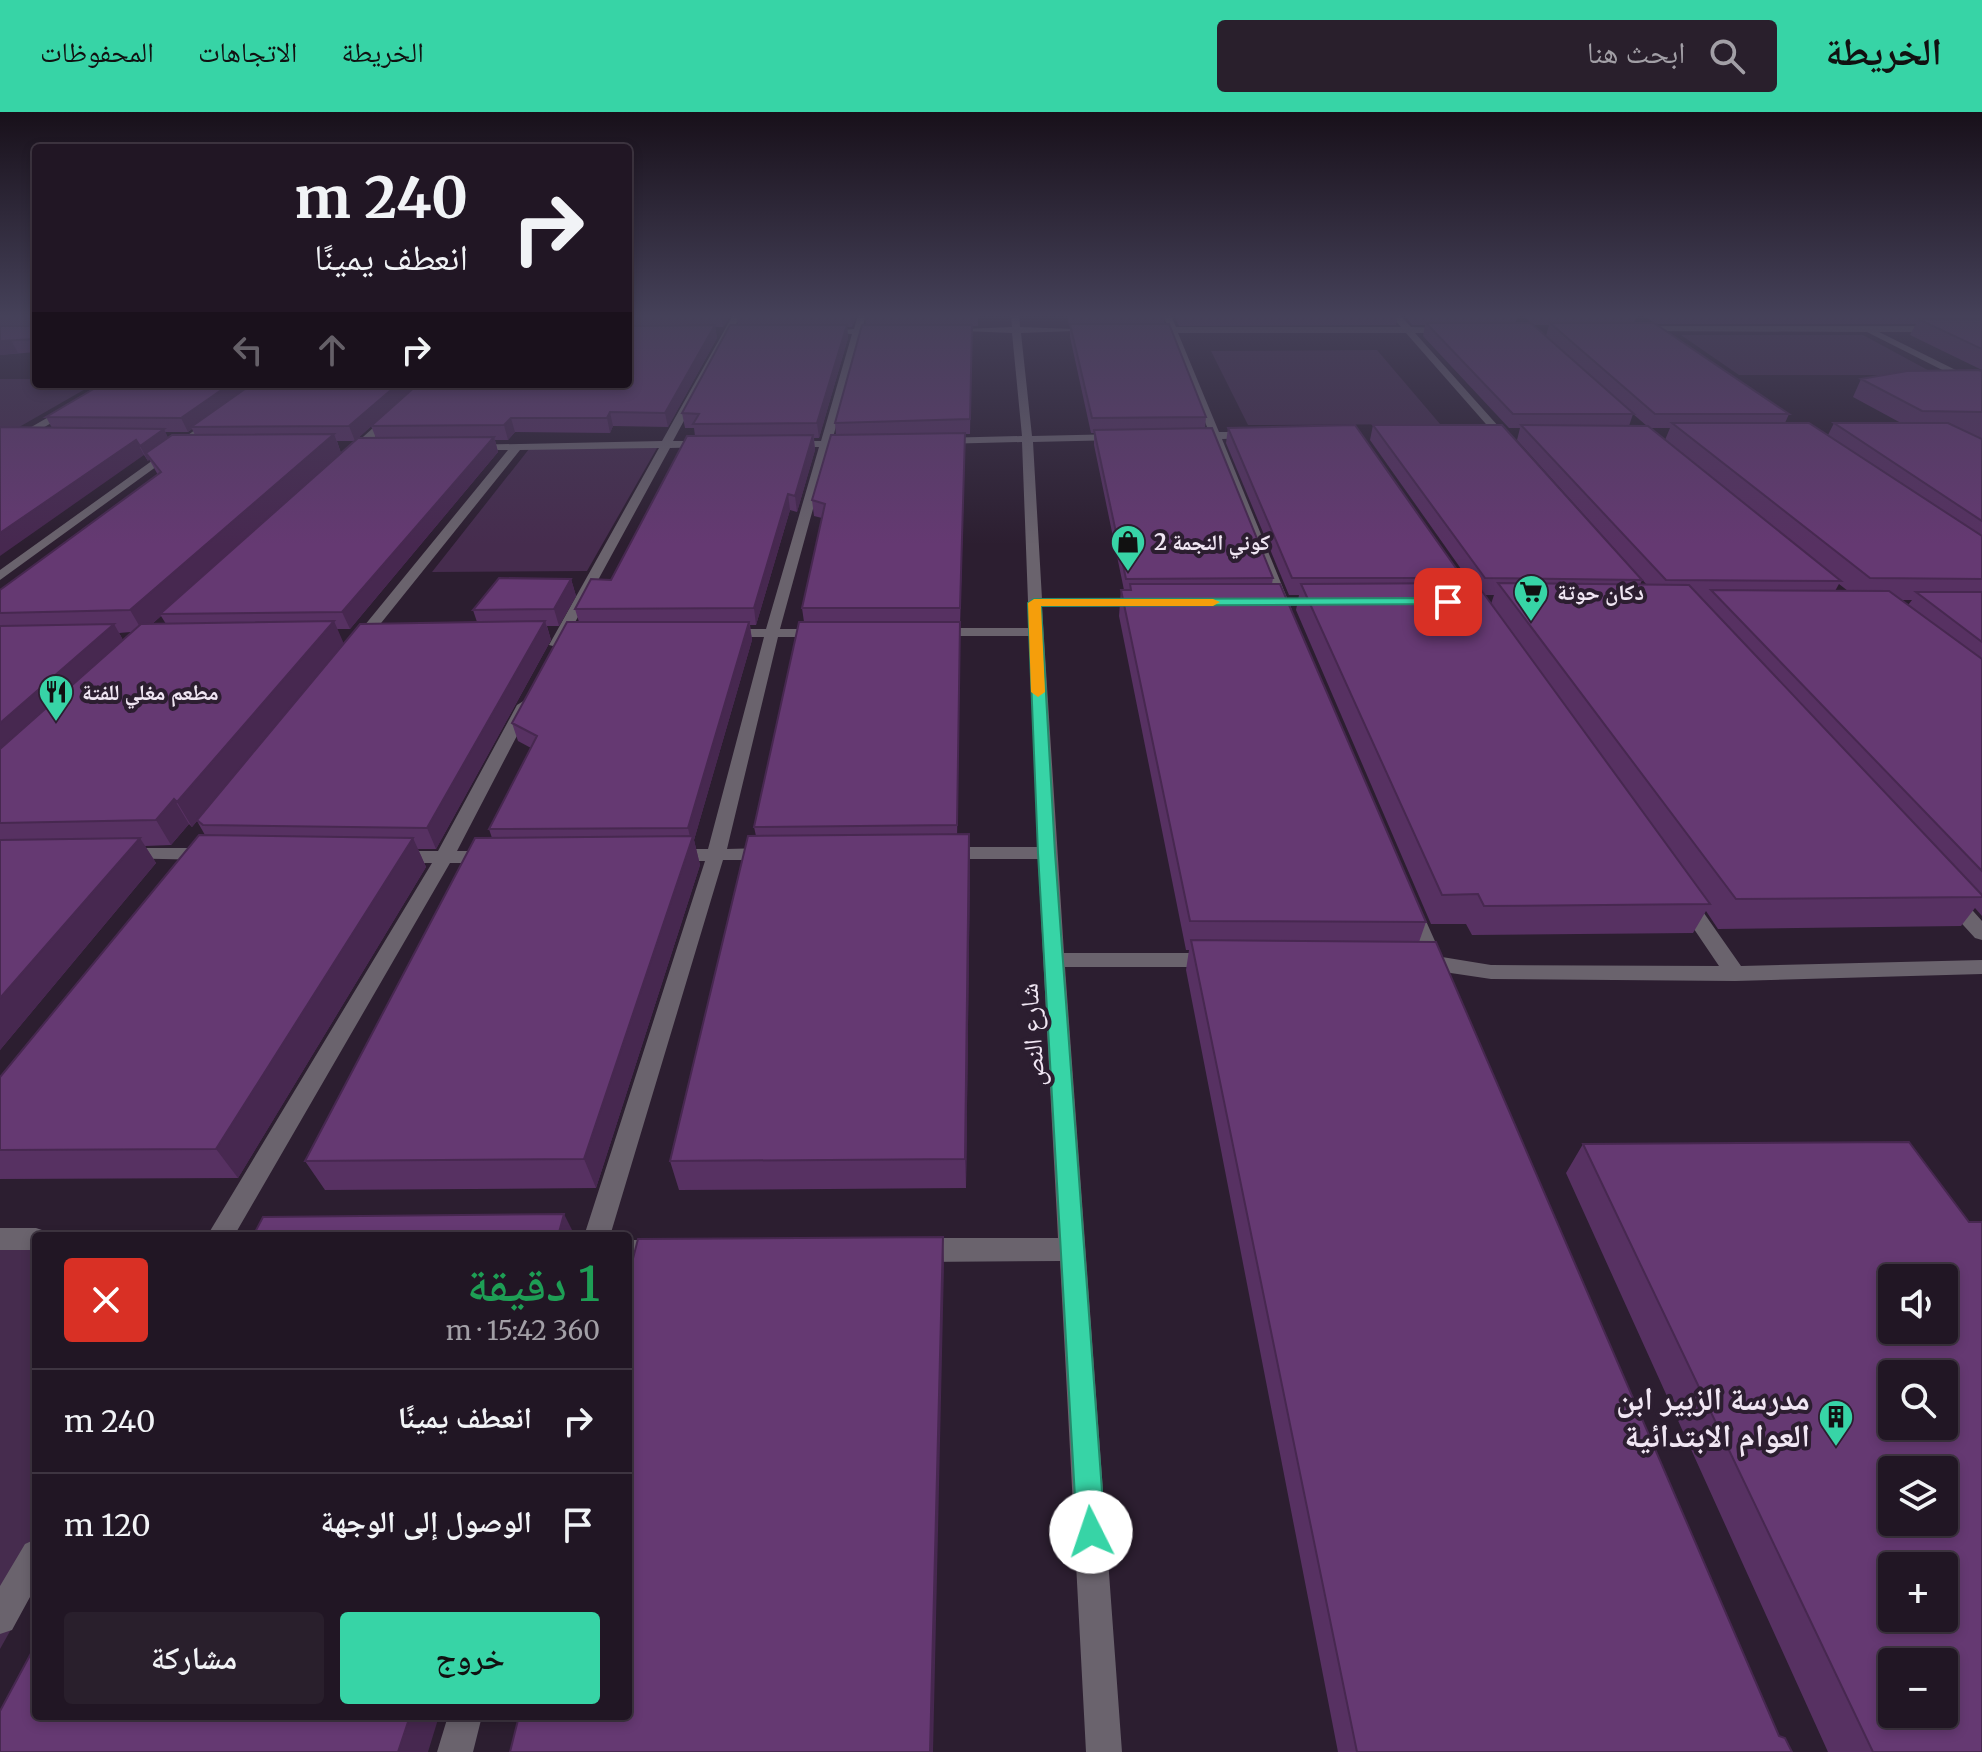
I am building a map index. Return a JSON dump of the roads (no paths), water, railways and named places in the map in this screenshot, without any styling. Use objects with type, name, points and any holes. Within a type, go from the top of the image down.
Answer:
[{"type":"street","points":[[0,450],[100,392]]},
{"type":"street","points":[[334,469],[420,392]]},
{"type":"street","points":[[548,661],[693,392]]},
{"type":"street","points":[[598,1232],[716,854],[772,633],[841,392]]},
{"type":"street","name":"شارع النص","points":[[1022,392],[1047,853],[1104,1752]]},
{"type":"street","points":[[1199,392],[1294,631]]},
{"type":"street","points":[[1463,392],[1521,456]]},
{"type":"street","points":[[0,576],[175,443],[189,438],[228,411]]},
{"type":"street","points":[[1486,434],[1515,434]]},
{"type":"street","points":[[1170,436],[1264,435]]},
{"type":"street","points":[[0,437],[52,438]]},
{"type":"street","points":[[919,442],[1138,437]]},
{"type":"street","points":[[175,443],[207,448]]},
{"type":"street","points":[[783,444],[873,443]]},
{"type":"street","points":[[453,447],[724,444]]},
{"type":"street","points":[[343,660],[517,446]]},
{"type":"street","points":[[342,448],[373,448]]},
{"type":"street","points":[[1034,603],[1158,602]]},
{"type":"street","points":[[911,632],[1035,632]]},
{"type":"street","points":[[712,633],[834,633]]},
{"type":"street","points":[[222,1232],[444,858],[533,689]]},
{"type":"street","points":[[167,877],[191,848]]},
{"type":"street","points":[[109,855],[191,848],[232,854]]},
{"type":"street","points":[[921,853],[1047,853]]},
{"type":"street","points":[[652,855],[795,854]]},
{"type":"street","points":[[384,857],[508,857]]},
{"type":"street","points":[[1939,886],[1982,933]]},
{"type":"street","points":[[1675,887],[1735,974]]},
{"type":"street","points":[[1403,891],[1446,992]]},
{"type":"street","points":[[1407,959],[1491,972],[1735,974],[1982,967]]},
{"type":"street","points":[[1056,960],[1232,960]]},
{"type":"street","points":[[0,1239],[32,1239]]},
{"type":"street","points":[[899,1250],[1074,1249]]},
{"type":"street","points":[[632,1252],[692,1252]]},
{"type":"street","points":[[0,1618],[32,1562]]},
{"type":"street","points":[[455,1752],[464,1720]]},
{"type":"place","name":"كوني النجمة 2","points":[[1128,573]]},
{"type":"place","name":"دكان حوتة","points":[[1531,623]]},
{"type":"place","name":"مطعم مغلي للفتة","points":[[56,723]]},
{"type":"place","name":"مدرسة الزبير ابن العوام الابتدائية","points":[[1836,1448]]}]
